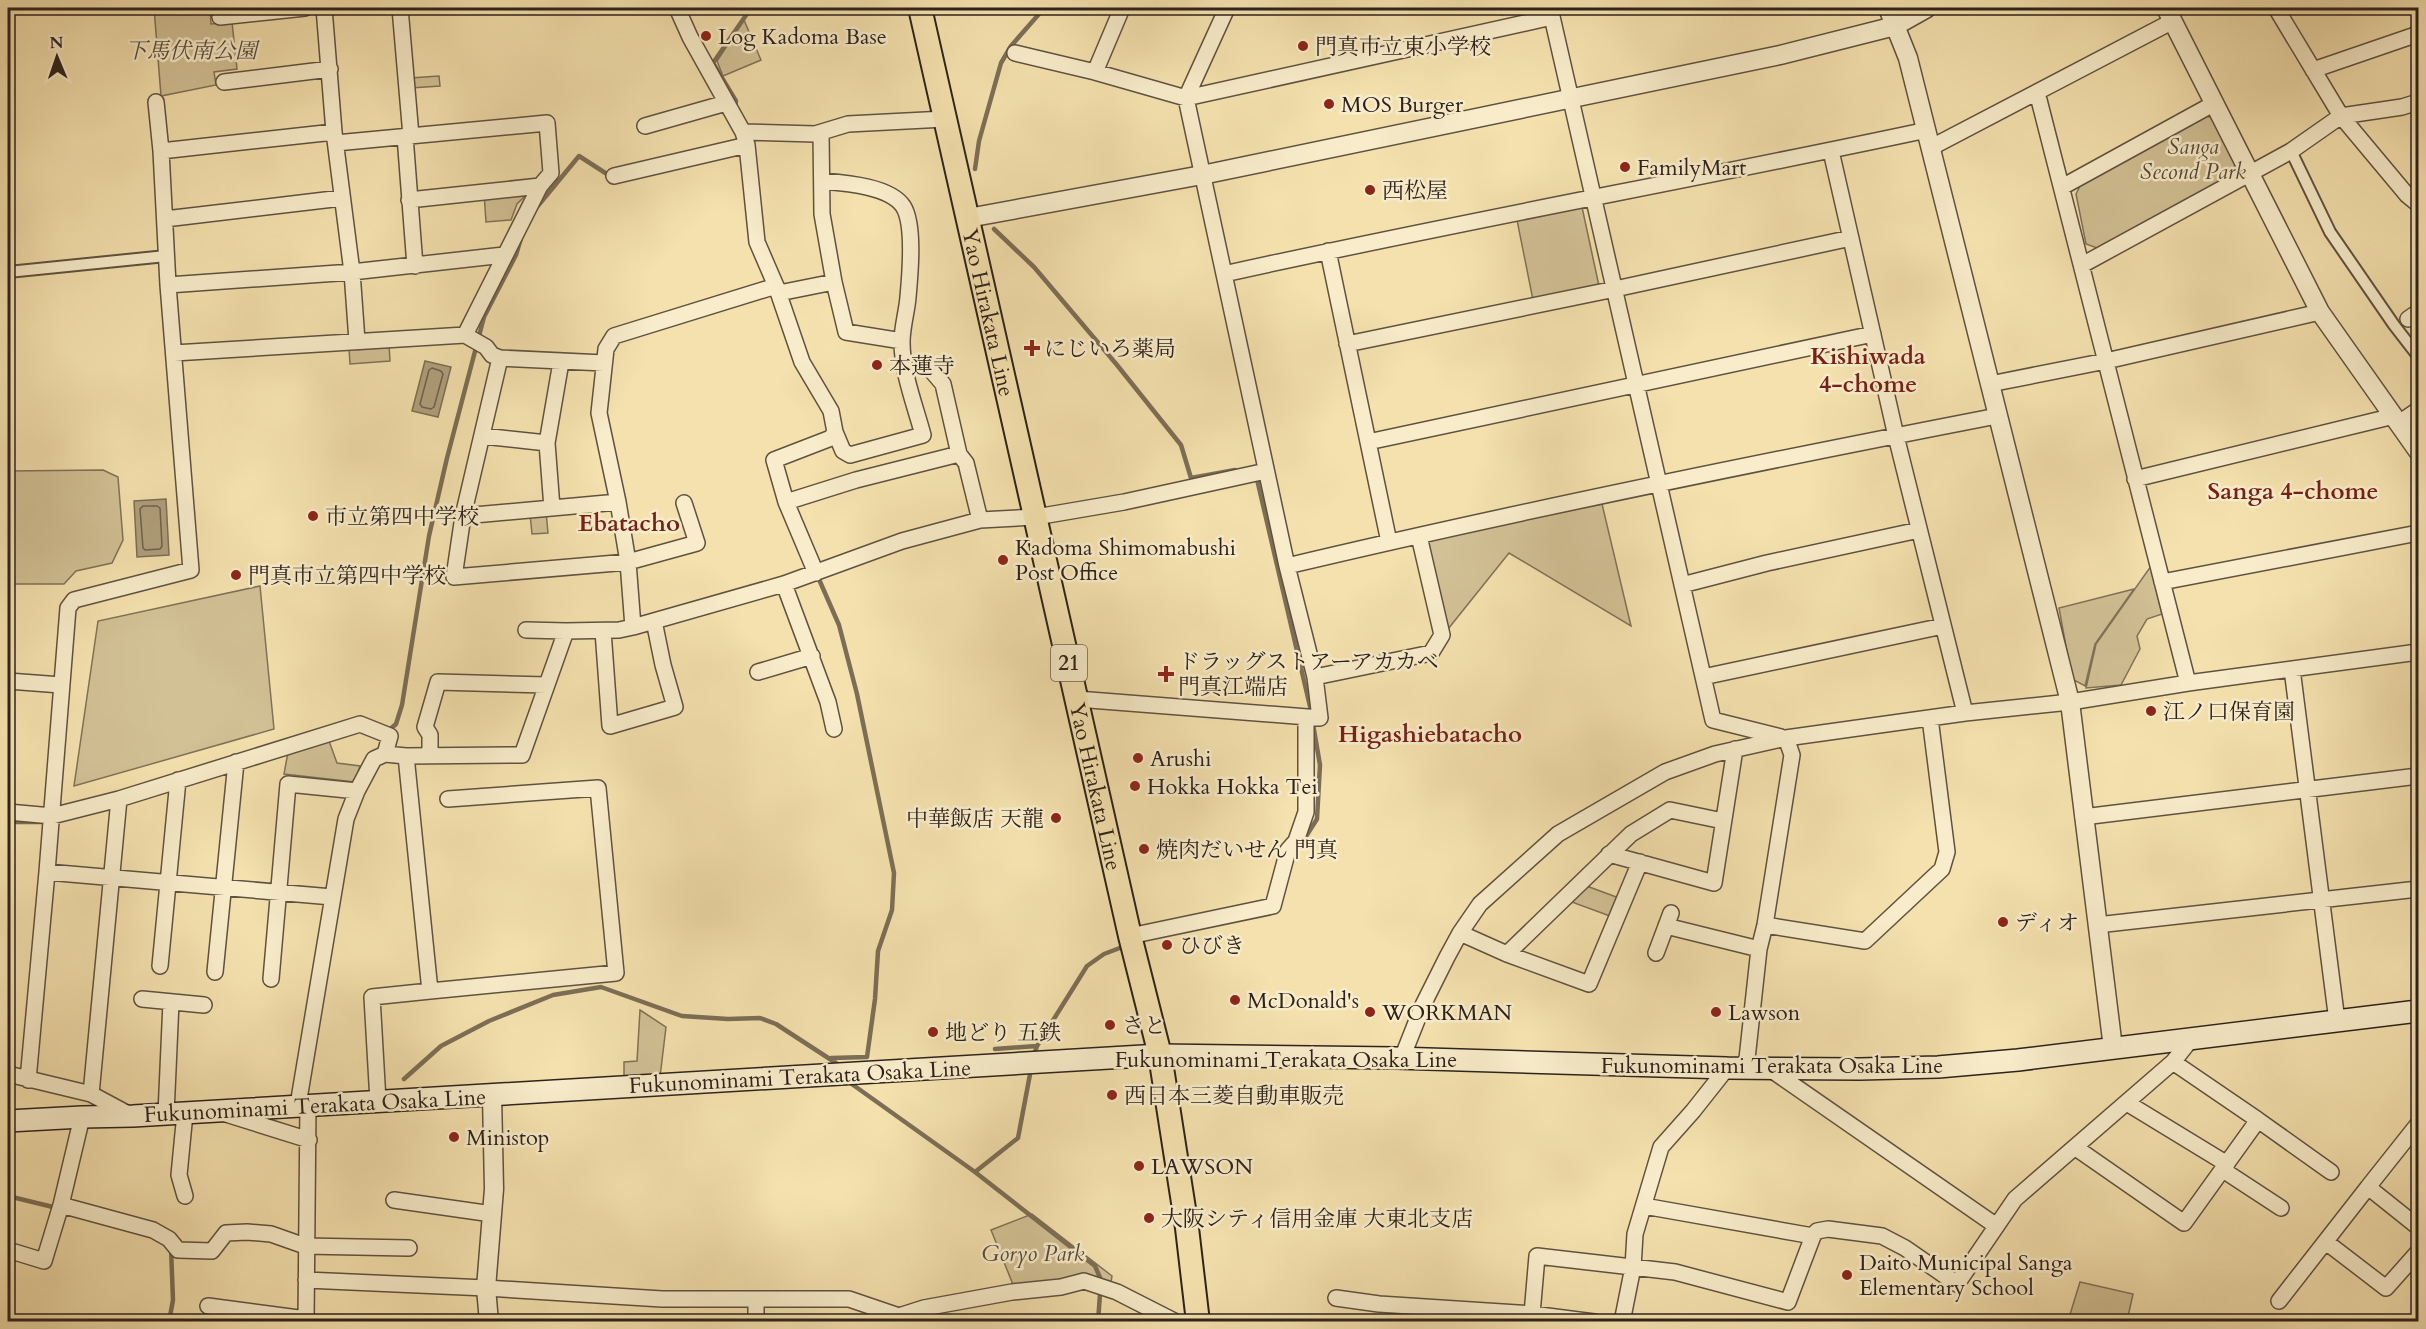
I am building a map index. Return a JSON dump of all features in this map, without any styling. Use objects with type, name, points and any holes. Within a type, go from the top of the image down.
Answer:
[{"type":"main road","name":"Yao Hirakata Line","points":[[920,8],[1130,936],[1160,1055],[1187,1228],[1198,1322]]},
{"type":"main road","name":"Fukunominami Terakata Osaka Line","points":[[8,1121],[175,1114],[1160,1055],[1238,1054],[1736,1068],[1938,1067],[2018,1060],[2418,1011]]},
{"type":"street","points":[[220,17],[305,8]]},
{"type":"street","points":[[324,8],[335,137],[352,272],[357,341]]},
{"type":"street","points":[[400,8],[408,136],[409,200],[415,266]]},
{"type":"street","points":[[677,8],[690,37],[745,139],[757,242],[778,289],[802,362],[831,411],[835,432],[843,451],[850,455],[923,435],[905,370],[902,341],[908,297],[909,219],[903,205],[873,189],[854,184],[822,181]]},
{"type":"street","points":[[1095,72],[1122,8]]},
{"type":"street","points":[[1077,699],[1320,718],[1315,677],[1287,566],[1186,98],[1227,8]]},
{"type":"street","points":[[1888,8],[1908,58],[1927,130],[2070,702],[2113,1048]]},
{"type":"street","points":[[968,218],[1202,175],[1780,55],[1895,26],[1927,8]]},
{"type":"street","points":[[2276,8],[2341,116],[2407,195],[2418,204]]},
{"type":"street","points":[[1015,52],[1186,98],[1551,12],[1713,720],[1786,738]]},
{"type":"street","points":[[1930,148],[2037,92],[2170,14],[2320,312],[2418,451]]},
{"type":"street","points":[[2313,70],[2418,34]]},
{"type":"street","points":[[224,82],[330,69]]},
{"type":"street","points":[[2037,92],[2188,683]]},
{"type":"street","points":[[28,1080],[68,608],[74,600],[192,570],[168,285],[156,102]]},
{"type":"street","points":[[2082,266],[2251,174],[2341,116],[2402,107],[2418,102]]},
{"type":"street","points":[[645,126],[726,103]]},
{"type":"street","points":[[2062,186],[2215,103]]},
{"type":"street","points":[[614,176],[745,139],[815,134],[848,123],[945,119]]},
{"type":"street","points":[[161,151],[335,137],[408,136],[547,123],[551,173],[540,186],[504,255],[467,336]]},
{"type":"street","points":[[1224,274],[1927,130]]},
{"type":"street","points":[[821,133],[822,214],[846,332],[902,341]]},
{"type":"street","points":[[1831,151],[1896,436],[1965,713]]},
{"type":"street","points":[[2290,151],[2330,232],[2418,356]]},
{"type":"street","points":[[409,200],[540,186]]},
{"type":"street","points":[[165,219],[342,198]]},
{"type":"street","points":[[1347,344],[1615,290],[1851,238]]},
{"type":"street","points":[[1328,251],[1389,542]]},
{"type":"street","points":[[168,285],[352,272],[504,255]]},
{"type":"street","points":[[8,273],[166,256]]},
{"type":"street","points":[[633,627],[628,562],[618,502],[598,413],[606,349],[614,336],[778,289],[834,282]]},
{"type":"street","points":[[1989,384],[2106,361],[2320,312]]},
{"type":"street","points":[[1368,442],[1873,334]]},
{"type":"street","points":[[174,353],[467,336],[486,347],[492,355],[500,358],[604,363]]},
{"type":"street","points":[[500,358],[463,516],[454,577],[628,562],[697,543],[684,503]]},
{"type":"street","points":[[552,508],[547,443],[561,362]]},
{"type":"street","points":[[931,370],[944,384],[960,454],[966,463],[980,520]]},
{"type":"street","points":[[2135,479],[2397,420],[2418,410]]},
{"type":"street","points":[[1287,566],[1659,484],[1997,416]]},
{"type":"street","points":[[816,573],[786,502],[774,460],[831,438],[835,432]]},
{"type":"street","points":[[483,436],[547,443]]},
{"type":"street","points":[[786,502],[856,480],[960,454]]},
{"type":"street","points":[[526,630],[603,631],[633,627],[784,584],[902,541],[980,520],[1035,518],[1124,502],[1266,471]]},
{"type":"street","points":[[463,516],[618,502]]},
{"type":"street","points":[[1682,585],[1767,563],[1919,530]]},
{"type":"street","points":[[2162,582],[2418,533]]},
{"type":"street","points":[[1315,677],[1431,653],[1442,634],[1419,536]]},
{"type":"street","points":[[784,584],[828,702],[834,729]]},
{"type":"street","points":[[603,631],[610,726],[675,707],[654,621]]},
{"type":"street","points":[[1703,677],[1943,626]]},
{"type":"street","points":[[208,1306],[306,1320],[305,1246],[309,1140],[303,1105],[332,897],[346,819],[357,791],[374,759],[385,754],[406,756],[522,755],[566,631]]},
{"type":"street","points":[[1402,1058],[1423,1005],[1460,933],[1480,904],[1558,834],[1665,772],[1735,749],[1786,738],[1965,713],[2070,702],[2188,683],[2418,652]]},
{"type":"street","points":[[758,672],[812,656]]},
{"type":"street","points":[[2292,669],[2337,1022]]},
{"type":"street","points":[[8,681],[61,685]]},
{"type":"street","points":[[430,756],[430,735],[425,727],[438,682],[546,685]]},
{"type":"street","points":[[1130,936],[1273,906],[1288,850],[1296,841],[1306,812],[1306,717]]},
{"type":"street","points":[[1765,925],[1865,941],[1941,869],[1947,852],[1930,718]]},
{"type":"street","points":[[8,812],[52,816],[118,799],[360,724],[390,736],[385,754]]},
{"type":"street","points":[[1622,1322],[1633,1267],[1635,1234],[1661,1147],[1736,1068],[1765,925],[1792,755],[1786,738]]},
{"type":"street","points":[[1609,854],[1714,883],[1735,749]]},
{"type":"street","points":[[406,756],[430,991]]},
{"type":"street","points":[[215,972],[236,762]]},
{"type":"street","points":[[2083,817],[2418,776]]},
{"type":"street","points":[[160,966],[178,780]]},
{"type":"street","points":[[271,979],[288,784],[357,791]]},
{"type":"street","points":[[378,1101],[372,997],[616,973],[598,788],[448,799]]},
{"type":"street","points":[[91,1094],[118,799]]},
{"type":"street","points":[[1507,954],[1631,834],[1670,810],[1724,821]]},
{"type":"street","points":[[1460,933],[1507,954],[1589,984],[1640,862]]},
{"type":"street","points":[[47,872],[332,897]]},
{"type":"street","points":[[2097,925],[2418,889]]},
{"type":"street","points":[[1656,953],[1668,920],[1759,949]]},
{"type":"street","points":[[142,999],[204,1005]]},
{"type":"street","points":[[171,1002],[179,1175],[185,1196]]},
{"type":"street","points":[[1532,1314],[1538,1256],[1675,1272],[1788,1302],[1814,1236],[1817,1231],[1828,1229],[1882,1236],[1905,1248],[1957,1284],[1995,1225],[2015,1199],[2173,1062],[2192,1038]]},
{"type":"street","points":[[2173,1062],[2331,1172]]},
{"type":"street","points":[[1770,1068],[1995,1225]]},
{"type":"street","points":[[8,1074],[91,1094],[133,1116]]},
{"type":"street","points":[[489,1322],[486,1288],[494,1189],[492,1095]]},
{"type":"street","points":[[2127,1103],[2225,1167],[2281,1208]]},
{"type":"street","points":[[217,1111],[309,1140]]},
{"type":"street","points":[[8,1250],[44,1261],[61,1204],[82,1117]]},
{"type":"street","points":[[2076,1148],[2184,1223],[2258,1120]]},
{"type":"street","points":[[2279,1301],[2368,1187],[2416,1131]]},
{"type":"street","points":[[2368,1187],[2418,1227]]},
{"type":"street","points":[[394,1200],[492,1214]]},
{"type":"street","points":[[61,1204],[153,1230],[169,1239],[178,1251],[212,1251],[226,1233],[247,1232],[271,1233],[305,1246],[409,1248]]},
{"type":"street","points":[[1644,1206],[1814,1236]]},
{"type":"street","points":[[2326,1242],[2386,1288],[2418,1252]]},
{"type":"street","points":[[306,1280],[662,1299],[849,1299],[899,1316],[924,1308],[1012,1292],[1061,1287],[1084,1281],[1117,1292],[1176,1322]]},
{"type":"street","points":[[1336,1298],[1514,1317],[1532,1314],[1594,1322]]},
{"type":"street","points":[[756,1299],[756,1322]]},
{"type":"green space","name":"下馬伏南公園","points":[[154,8],[210,8],[211,24],[232,22],[237,69],[214,72],[216,85],[161,96]]},
{"type":"green space","points":[[744,20],[761,60],[723,76],[717,61]]},
{"type":"green space","points":[[439,76],[440,86],[411,88],[410,78]]},
{"type":"green space","name":"Sanga Second Park","points":[[2204,115],[2215,119],[2235,164],[2232,175],[2097,248],[2086,244],[2076,194],[2081,184]]},
{"type":"green space","points":[[523,190],[524,197],[517,204],[511,220],[486,222],[484,193]]},
{"type":"green space","points":[[1582,207],[1599,286],[1533,300],[1517,220]]},
{"type":"green space","points":[[389,345],[390,361],[350,364],[349,348]]},
{"type":"green space","points":[[103,470],[118,477],[123,540],[112,563],[76,571],[64,584],[8,584],[8,471]]},
{"type":"green space","points":[[1602,504],[1631,626],[1509,553],[1448,629],[1425,540]]},
{"type":"green space","points":[[546,512],[548,533],[532,534],[530,514]]},
{"type":"green space","points":[[2151,566],[2162,614],[2147,619],[2137,636],[2140,649],[2121,685],[2086,688],[2096,644]]},
{"type":"green space","points":[[260,586],[274,729],[74,786],[98,621]]},
{"type":"green space","points":[[2134,589],[2095,644],[2085,686],[2072,679],[2059,608]]},
{"type":"green space","points":[[329,741],[337,763],[360,766],[355,782],[284,774],[288,752]]},
{"type":"green space","points":[[1584,885],[1619,898],[1610,916],[1569,901]]},
{"type":"green space","points":[[640,1010],[666,1027],[660,1077],[624,1079],[624,1062],[637,1061]]},
{"type":"green space","name":"Goryo Park","points":[[1032,1214],[1112,1276],[1111,1282],[1014,1287],[991,1230]]},
{"type":"green space","points":[[2080,1282],[2133,1294],[2127,1321],[2068,1321]]},
{"type":"green space","points":[[1390,1307],[1438,1311],[1437,1321],[1390,1318]]},
{"type":"water","points":[[1499,8],[1527,8],[1527,10],[1501,15]]},
{"type":"water","points":[[425,361],[451,367],[438,417],[412,411]]},
{"type":"water","points":[[166,499],[169,555],[137,557],[134,501]]},
{"type":"waterway","points":[[734,110],[736,101],[713,63],[751,8]]},
{"type":"waterway","points":[[975,169],[979,141],[1001,63],[1011,46],[1039,14],[1041,8]]},
{"type":"waterway","points":[[537,207],[579,156],[610,176]]},
{"type":"waterway","points":[[994,229],[1034,267],[1181,445],[1191,478],[1235,470]]},
{"type":"waterway","points":[[387,732],[396,724],[402,705],[429,536],[484,317],[516,255],[521,238]]},
{"type":"waterway","points":[[1256,475],[1312,715]]},
{"type":"waterway","points":[[818,577],[839,625],[857,694],[894,873],[892,910],[878,951],[875,999],[867,1057],[831,1058]]},
{"type":"waterway","points":[[1291,860],[1317,819],[1320,765],[1313,724]]},
{"type":"waterway","points":[[8,822],[46,822]]},
{"type":"waterway","points":[[1034,1055],[1037,1046],[1087,966],[1104,954],[1125,946]]},
{"type":"waterway","points":[[404,1079],[441,1046],[489,1021],[553,995],[601,987],[682,1016],[728,1019],[760,1018],[776,1024],[836,1063]]},
{"type":"waterway","points":[[995,1049],[1037,1046]]},
{"type":"waterway","points":[[975,1172],[1018,1138],[1031,1069]]},
{"type":"waterway","points":[[849,1082],[975,1172],[1095,1266],[1101,1280],[1098,1322]]},
{"type":"waterway","points":[[8,1196],[57,1208]]},
{"type":"waterway","points":[[169,1322],[173,1300],[171,1248]]},
{"type":"place","name":"Log Kadoma Base","points":[[706,36]]},
{"type":"place","name":"門真市立東小学校","points":[[1303,46]]},
{"type":"place","name":"MOS Burger","points":[[1329,104]]},
{"type":"place","name":"FamilyMart","points":[[1625,167]]},
{"type":"place","name":"西松屋","points":[[1370,190]]},
{"type":"place","name":"にじいろ薬局","points":[[1032,348]]},
{"type":"place","name":"本蓮寺","points":[[877,365]]},
{"type":"place","name":"市立第四中学校","points":[[313,516]]},
{"type":"place","name":"Kadoma Shimomabushi Post Office","points":[[1003,560]]},
{"type":"place","name":"門真市立第四中学校","points":[[236,575]]},
{"type":"place","name":"ドラッグストアーアカカベ 門真江端店","points":[[1166,674]]},
{"type":"place","name":"江ノ口保育園","points":[[2151,711]]},
{"type":"place","name":"Arushi","points":[[1138,758]]},
{"type":"place","name":"Hokka Hokka Tei","points":[[1135,786]]},
{"type":"place","name":"中華飯店 天龍","points":[[1056,818]]},
{"type":"place","name":"焼肉だいせん 門真","points":[[1144,849]]},
{"type":"place","name":"ディオ","points":[[2003,922]]},
{"type":"place","name":"ひびき","points":[[1167,945]]},
{"type":"place","name":"McDonald's","points":[[1235,1000]]},
{"type":"place","name":"WORKMAN","points":[[1370,1012]]},
{"type":"place","name":"Lawson","points":[[1716,1012]]},
{"type":"place","name":"さと","points":[[1110,1025]]},
{"type":"place","name":"地どり 五鉄","points":[[933,1032]]},
{"type":"place","name":"西日本三菱自動車販売","points":[[1112,1095]]},
{"type":"place","name":"Ministop","points":[[454,1137]]},
{"type":"place","name":"LAWSON","points":[[1139,1166]]},
{"type":"place","name":"大阪シティ信用金庫 大東北支店","points":[[1149,1218]]},
{"type":"place","name":"Daito Municipal Sanga Elementary School","points":[[1847,1275]]},
{"type":"district","name":"Kishiwada 4-chome","points":[[1868,370]]},
{"type":"district","name":"Sanga 4-chome","points":[[2293,491]]},
{"type":"district","name":"Ebatacho","points":[[629,523]]},
{"type":"district","name":"Higashiebatacho","points":[[1430,734]]}]
